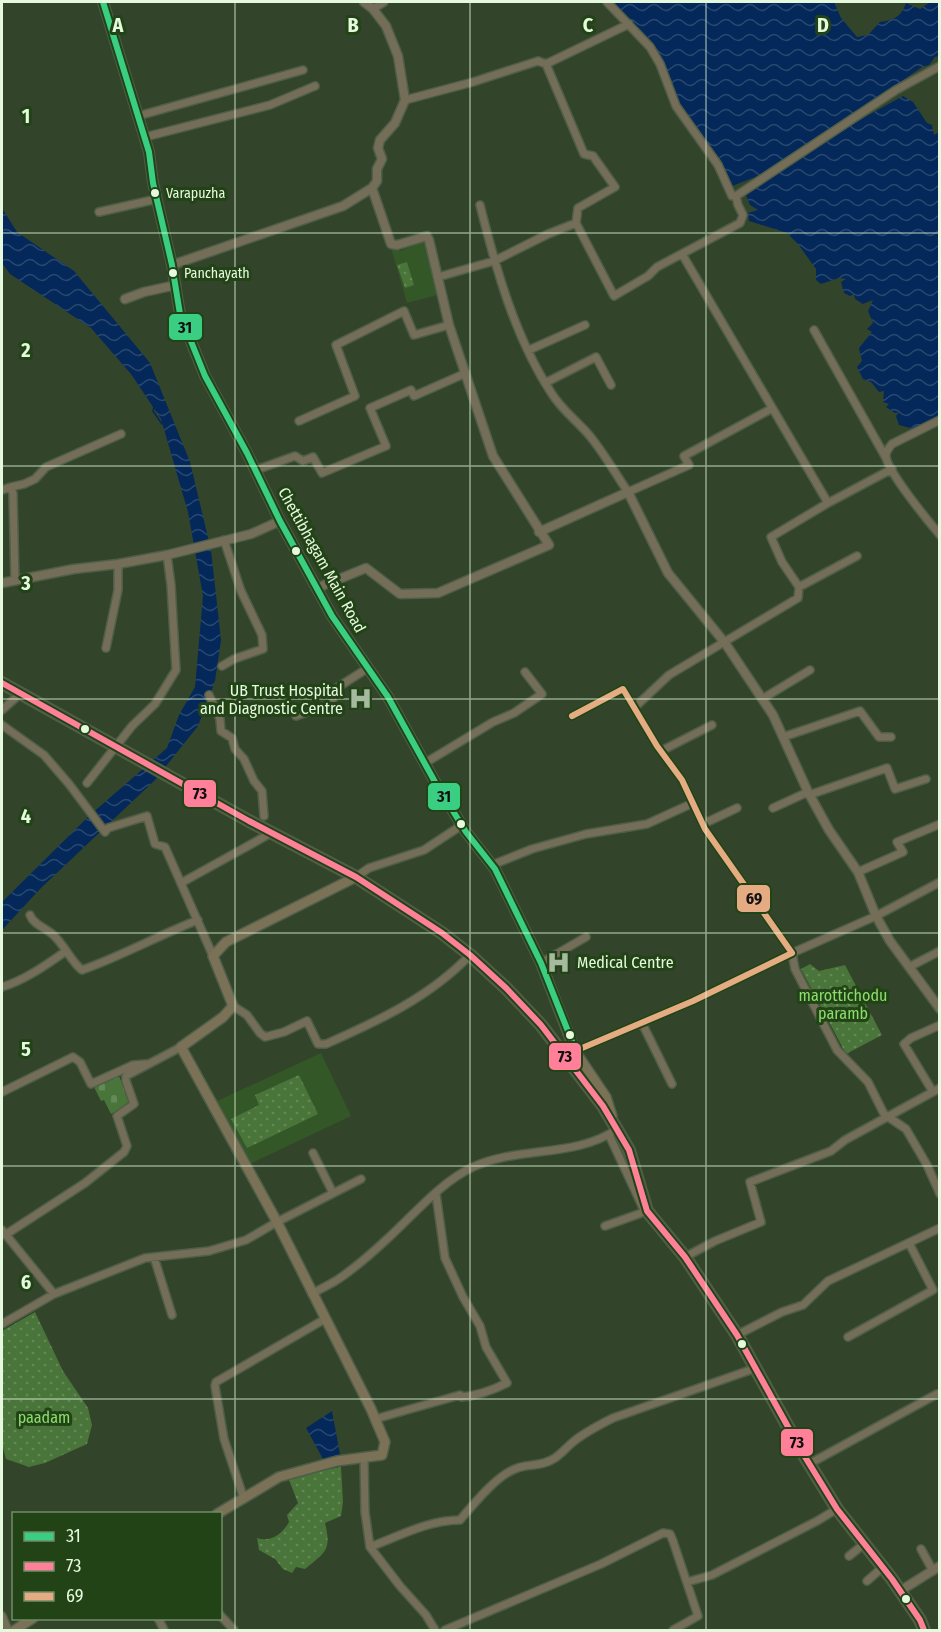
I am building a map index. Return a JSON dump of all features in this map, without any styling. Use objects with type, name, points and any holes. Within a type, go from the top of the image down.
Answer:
[{"type":"highway","points":[[2,683],[249,821],[356,877],[398,903],[470,955],[506,988],[541,1025],[603,1106],[613,1132],[629,1150],[647,1211],[685,1257],[737,1335],[809,1464],[837,1509],[883,1567],[920,1620],[924,1630]]},
{"type":"main road","name":"Chettibhagam Main Road","points":[[103,2],[145,137],[180,314],[205,376],[332,616],[388,697],[462,825],[492,865],[541,963],[575,1051],[606,1097],[613,1132]]},
{"type":"main road","points":[[221,1512],[279,1477],[337,1461],[382,1455],[385,1442],[277,1222],[181,1047],[223,1017],[233,1006],[213,956],[226,942],[356,877]]},
{"type":"main road","points":[[15,1630],[30,1620]]},
{"type":"street","points":[[172,265],[339,208],[372,189],[377,180],[377,169],[382,159],[378,148],[380,140],[395,123],[405,100],[398,56],[386,26],[373,9],[364,2]]},
{"type":"street","points":[[373,9],[384,2]]},
{"type":"street","points":[[607,2],[650,47],[660,64],[676,106],[718,165],[732,196],[736,196]]},
{"type":"street","points":[[405,100],[473,82],[538,61],[546,64],[629,24]]},
{"type":"street","points":[[546,64],[585,154],[593,156],[615,188],[578,208],[576,223],[614,296],[648,276],[657,267],[740,223],[743,215],[736,196]]},
{"type":"street","points":[[736,196],[896,90],[939,66]]},
{"type":"street","points":[[138,116],[303,70]]},
{"type":"street","points":[[145,137],[270,105],[315,86]]},
{"type":"street","points":[[316,588],[366,568],[400,594],[438,593],[549,545],[493,456],[449,325],[427,236],[397,245],[391,244],[372,189]]},
{"type":"street","points":[[99,212],[157,199]]},
{"type":"street","points":[[480,205],[494,261],[529,350],[545,383],[571,418],[588,434],[628,492],[668,573],[725,643],[773,716],[808,794],[829,831],[858,872],[890,941],[939,1009]]},
{"type":"street","points":[[438,277],[494,261],[576,223]]},
{"type":"street","points":[[682,255],[828,503]]},
{"type":"street","points":[[125,299],[150,290],[176,285]]},
{"type":"street","points":[[299,421],[355,396],[336,345],[404,311],[414,335],[449,325]]},
{"type":"street","points":[[529,350],[585,325]]},
{"type":"street","points":[[814,330],[892,469],[939,534]]},
{"type":"street","points":[[545,383],[596,357],[611,385]]},
{"type":"street","points":[[256,470],[295,456],[303,461],[313,457],[322,473],[386,446],[370,408],[411,390],[414,396],[466,373]]},
{"type":"street","points":[[539,532],[689,465],[684,456],[771,409]]},
{"type":"street","points":[[886,458],[891,444],[939,420]]},
{"type":"street","points":[[2,490],[24,484],[35,478],[46,466],[121,435]]},
{"type":"street","points":[[635,707],[669,675],[798,598],[799,587],[782,562],[771,537],[892,469]]},
{"type":"street","points":[[11,487],[15,580]]},
{"type":"street","points":[[2,583],[167,555],[251,534],[280,521]]},
{"type":"street","points":[[222,666],[234,659],[263,649],[262,635],[241,591],[224,540]]},
{"type":"street","points":[[87,783],[132,726],[155,704],[176,670],[167,555]]},
{"type":"street","points":[[799,587],[857,556]]},
{"type":"street","points":[[106,648],[118,590],[118,564]]},
{"type":"street","points":[[296,716],[332,703],[335,688],[368,668]]},
{"type":"street","points":[[762,699],[810,670]]},
{"type":"street","points":[[425,763],[493,722],[514,713],[542,694],[525,672]]},
{"type":"street","points":[[572,716],[623,689],[661,751],[682,780],[703,824],[746,890],[792,953],[795,969],[837,1050],[868,1082],[884,1114],[906,1130],[927,1165],[939,1194]]},
{"type":"street","points":[[2,711],[20,694]]},
{"type":"street","points":[[209,695],[220,719],[221,731],[232,738],[235,749],[244,759],[254,781],[262,791],[264,816]]},
{"type":"street","points":[[783,737],[860,711],[879,737],[891,737]]},
{"type":"street","points":[[2,725],[44,755],[105,832],[108,828],[147,816],[155,844],[165,847],[213,956]]},
{"type":"street","points":[[661,751],[712,725]]},
{"type":"street","points":[[773,808],[886,768],[895,789],[926,778]]},
{"type":"street","points":[[492,865],[532,849],[586,834],[647,824],[693,803]]},
{"type":"street","points":[[703,824],[737,808]]},
{"type":"street","points":[[858,872],[903,852],[897,842],[939,824]]},
{"type":"street","points":[[356,877],[369,868],[424,850],[462,825]]},
{"type":"street","points":[[181,883],[273,832]]},
{"type":"street","points":[[575,1051],[693,1001],[876,915],[939,882]]},
{"type":"street","points":[[30,915],[32,920],[63,944],[82,970],[198,920]]},
{"type":"street","points":[[541,963],[586,937]]},
{"type":"street","points":[[2,987],[21,980],[66,951]]},
{"type":"street","points":[[909,968],[939,951]]},
{"type":"street","points":[[233,1006],[247,1015],[265,1037],[284,1032],[308,1020],[318,1044],[326,1044],[404,1006],[439,984],[470,955]]},
{"type":"street","points":[[642,1023],[672,1084]]},
{"type":"street","points":[[685,1257],[715,1241],[761,1222],[750,1182],[831,1151],[845,1140],[936,1090],[904,1044],[911,1038],[939,1025]]},
{"type":"street","points":[[54,1294],[3,1233],[85,1183],[124,1152],[127,1146],[117,1116],[135,1104],[126,1076],[181,1047]]},
{"type":"street","points":[[2,1092],[73,1057],[80,1062],[91,1084],[134,1065],[149,1064]]},
{"type":"street","points":[[312,1294],[340,1279],[454,1177],[474,1166],[495,1159],[574,1146],[613,1132]]},
{"type":"street","points":[[313,1153],[333,1194]]},
{"type":"street","points":[[2,1324],[54,1294],[125,1265],[154,1257],[209,1251],[246,1240],[361,1179]]},
{"type":"street","points":[[375,1419],[460,1395],[465,1397],[482,1393],[507,1383],[486,1347],[480,1326],[463,1297],[445,1258],[436,1194]]},
{"type":"street","points":[[605,1226],[647,1211]]},
{"type":"street","points":[[737,1335],[782,1312],[803,1305],[828,1281],[939,1228]]},
{"type":"street","points":[[848,1337],[933,1290],[909,1244]]},
{"type":"street","points":[[154,1257],[172,1315]]},
{"type":"street","points":[[244,1499],[224,1439],[216,1382],[325,1319]]},
{"type":"street","points":[[370,1547],[422,1527],[448,1520],[460,1520],[498,1480],[515,1468],[542,1464],[556,1457],[574,1441],[613,1418],[756,1368]]},
{"type":"street","points":[[809,1464],[937,1394]]},
{"type":"street","points":[[364,1457],[365,1512],[370,1547],[400,1587],[426,1615],[435,1630]]},
{"type":"street","points":[[687,1582],[712,1575],[837,1509]]},
{"type":"street","points":[[445,1630],[607,1562],[663,1533],[670,1534],[673,1540],[698,1616],[673,1630]]},
{"type":"street","points":[[849,1556],[864,1544]]},
{"type":"street","points":[[900,1591],[936,1568],[921,1549]]},
{"type":"street","points":[[867,1581],[883,1567]]},
{"type":"street","points":[[2,1616],[8,1630]]},
{"type":"street","points":[[222,1617],[234,1630]]},
{"type":"shaded area","points":[[426,240],[441,294],[407,303],[391,248],[398,246],[400,251]]},
{"type":"shaded area","points":[[321,1053],[351,1116],[250,1164],[217,1101]]},
{"type":"green space","points":[[407,262],[414,285],[405,288],[397,265]]},
{"type":"green space","name":"marottichodu paramb","points":[[810,964],[819,971],[845,965],[882,1035],[846,1054],[801,969]]},
{"type":"green space","points":[[118,1074],[131,1104],[111,1114],[94,1087]]},
{"type":"green space","points":[[299,1075],[318,1114],[247,1148],[231,1119],[259,1105],[255,1095]]},
{"type":"green space","name":"paadam","points":[[35,1312],[63,1371],[88,1408],[92,1425],[87,1444],[45,1463],[29,1467],[6,1459],[2,1444],[2,1331]]},
{"type":"green space","points":[[341,1467],[343,1502],[341,1516],[325,1523],[328,1540],[325,1550],[305,1569],[296,1567],[292,1573],[283,1569],[275,1559],[259,1550],[257,1538],[267,1539],[276,1536],[289,1522],[287,1515],[298,1503],[289,1480]]},
{"type":"water","points":[[611,2],[834,2],[841,18],[857,37],[868,35],[880,22],[896,17],[902,12],[906,3],[920,9],[930,2],[939,2],[939,56],[795,155],[785,158],[774,170],[732,186],[717,157],[687,120],[652,43],[626,20]]},
{"type":"water","points":[[903,96],[913,102],[927,123],[932,125],[934,135],[939,132],[939,418],[917,428],[916,426],[914,429],[899,425],[896,416],[899,412],[895,413],[886,407],[889,404],[883,402],[884,391],[879,392],[871,382],[863,379],[857,367],[862,361],[859,348],[872,332],[867,329],[873,323],[868,311],[873,300],[863,304],[855,299],[854,294],[850,296],[844,293],[841,282],[846,279],[839,278],[821,284],[816,280],[816,269],[787,233],[749,221],[748,213],[758,210],[750,205],[745,193],[865,117]]},
{"type":"water","points":[[2,208],[17,232],[74,271],[150,363],[190,462],[211,550],[221,640],[215,681],[198,726],[155,780],[41,888],[2,930],[2,902],[90,815],[167,748],[179,715],[195,687],[203,596],[188,512],[161,419],[131,374],[91,328],[10,274],[2,263]]},
{"type":"water","points":[[332,1411],[340,1454],[339,1457],[323,1459],[306,1428]]},
{"type":"waterway","points":[[154,407],[153,411],[162,424]]},
{"type":"transit line","name":"31","points":[[103,2],[149,152],[153,183],[172,265],[180,314],[205,376],[332,616],[388,697],[435,782],[466,832],[495,869],[541,963],[577,1054]]},
{"type":"transit line","name":"73","points":[[2,683],[249,821],[356,877],[442,933],[506,988],[541,1025],[603,1106],[629,1150],[647,1211],[685,1257],[737,1335],[802,1452],[837,1509],[892,1579],[920,1620],[924,1630]]},
{"type":"transit line","name":"69","points":[[572,716],[623,689],[657,746],[682,780],[705,829],[792,953],[693,1001],[575,1051]]},
{"type":"place","name":"Varapuzha","points":[[155,193]]},
{"type":"place","name":"Panchayath","points":[[173,273]]},
{"type":"place","name":"UB Trust Hospital and Diagnostic Centre","points":[[361,699]]},
{"type":"place","name":"Medical Centre","points":[[559,962]]}]
